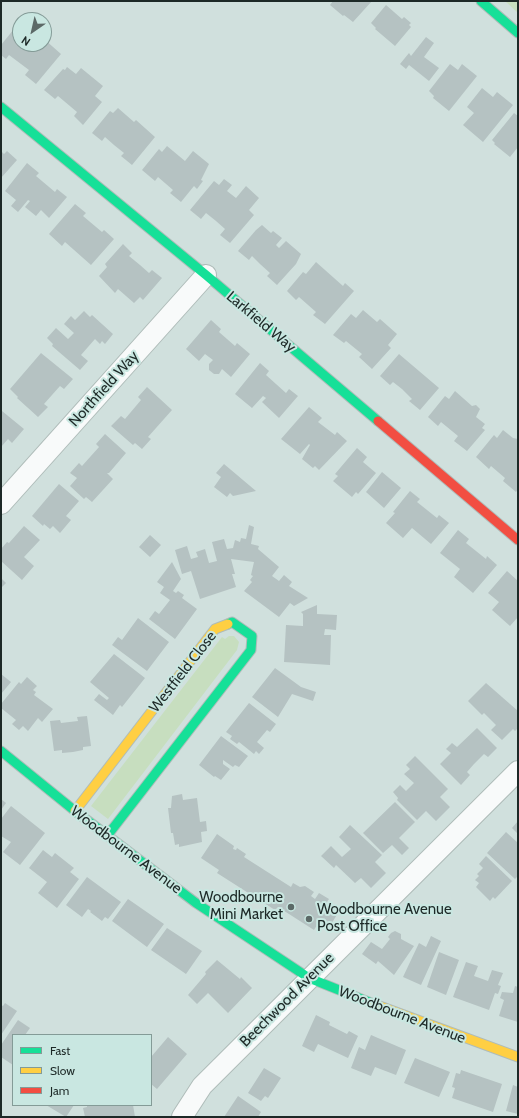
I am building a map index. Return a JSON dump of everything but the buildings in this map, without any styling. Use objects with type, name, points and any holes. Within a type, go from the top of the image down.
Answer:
[{"type":"street","points":[[481,1],[518,33]]},
{"type":"street","name":"Larkfield Way","points":[[1,107],[206,275],[518,540]]},
{"type":"street","name":"Northfield Way","points":[[1,504],[206,275]]},
{"type":"street","name":"Westfield Close","points":[[75,812],[215,629],[232,622],[252,636],[251,650],[107,836]]},
{"type":"street","name":"Woodbourne Avenue","points":[[1,751],[75,812],[196,903],[309,978],[407,1018],[518,1057]]},
{"type":"street","name":"Beechwood Avenue","points":[[182,1117],[202,1086],[518,771]]},
{"type":"green space","points":[[505,1],[518,1],[518,13]]},
{"type":"green space","points":[[229,636],[234,636],[239,642],[237,650],[108,819],[91,806],[222,637],[225,639]]},
{"type":"traffic: fast","points":[[481,1],[518,33]]},
{"type":"traffic: fast","points":[[1,107],[206,275],[378,421]]},
{"type":"traffic: fast","points":[[107,836],[251,650],[252,636],[232,622],[228,624]]},
{"type":"traffic: fast","points":[[1,751],[75,811],[196,903],[309,978],[374,1004]]},
{"type":"traffic: slow","points":[[75,811],[215,629],[228,624]]},
{"type":"traffic: slow","points":[[374,1004],[518,1057]]},
{"type":"traffic: jam","points":[[378,421],[518,540]]},
{"type":"place","name":"Woodbourne Mini Market","points":[[291,907]]},
{"type":"place","name":"Woodbourne Avenue Post Office","points":[[309,919]]}]
